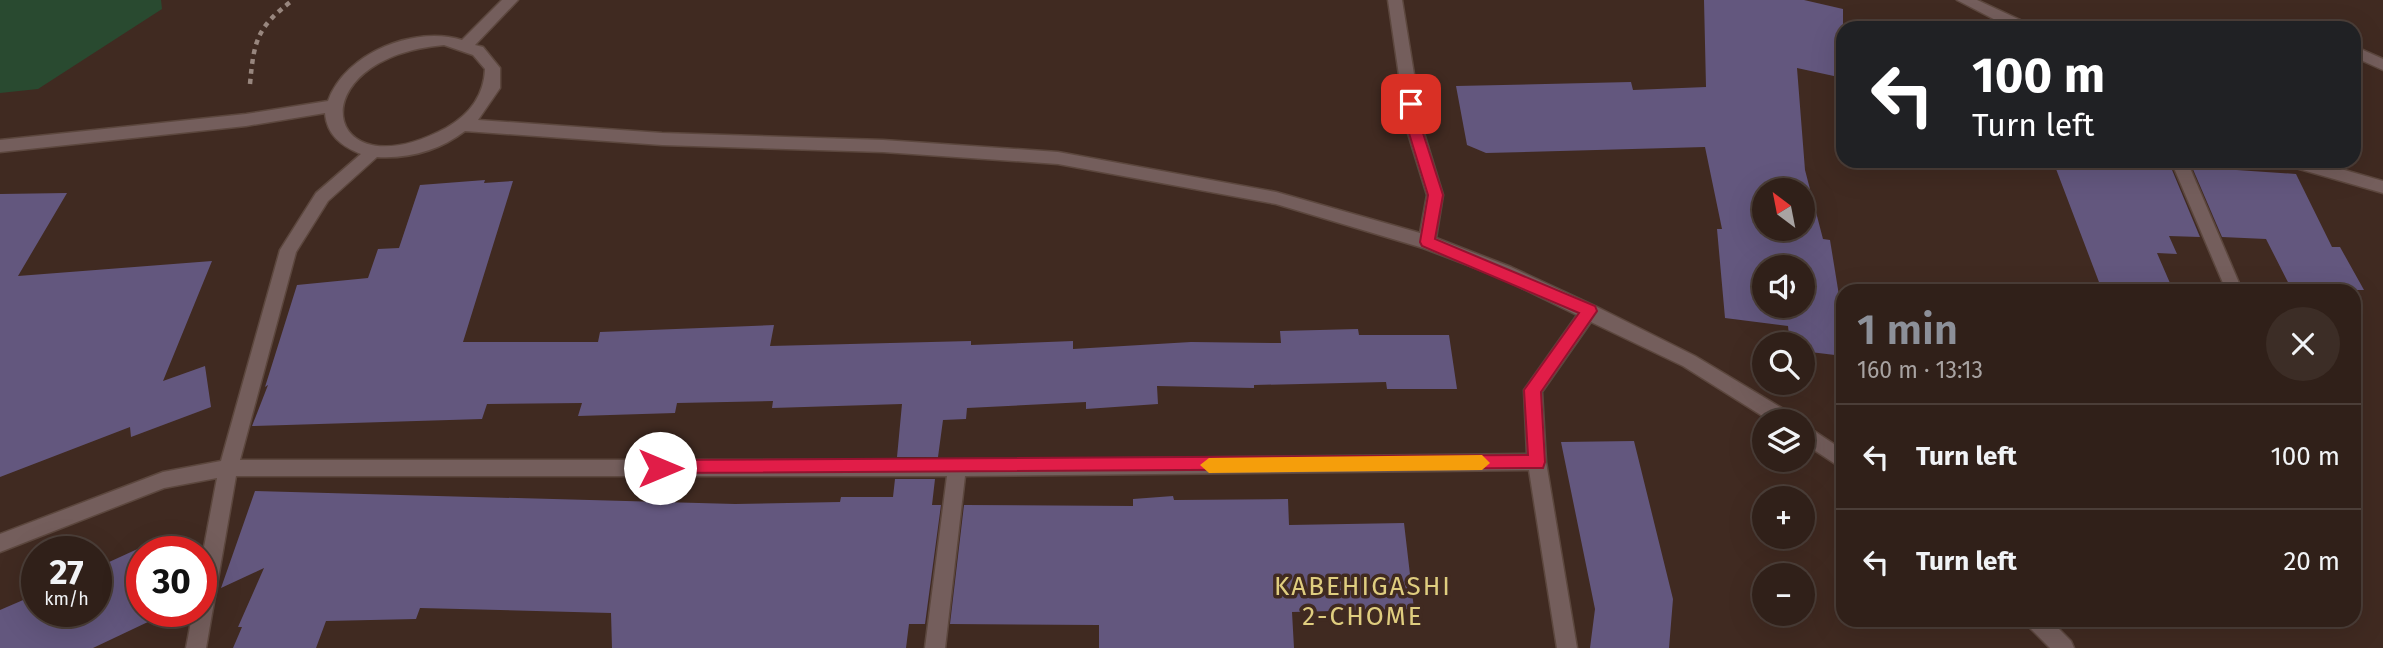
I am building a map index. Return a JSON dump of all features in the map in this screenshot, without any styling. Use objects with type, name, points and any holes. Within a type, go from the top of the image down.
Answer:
[{"type":"street","points":[[467,44],[512,0]]},
{"type":"street","points":[[1395,0],[1415,130],[1435,195],[1427,242]]},
{"type":"street","points":[[1964,0],[2009,21]]},
{"type":"street","points":[[443,40],[467,44],[481,52],[492,63],[495,77],[492,94],[482,109],[466,125],[446,138],[421,148],[373,152],[352,145],[338,134],[331,118],[334,106],[334,99],[347,80],[366,63],[390,50],[418,42],[443,40]]},
{"type":"street","points":[[2361,54],[2383,65]]},
{"type":"street","points":[[0,146],[246,120],[334,106]]},
{"type":"street","points":[[466,125],[662,139],[883,146],[1058,158],[1276,198],[1427,242],[1589,311],[1689,361],[1767,409]]},
{"type":"street","points":[[196,648],[228,468],[288,250],[322,197],[373,152]]},
{"type":"street","points":[[2182,168],[2231,284]]},
{"type":"street","points":[[2316,168],[2383,187]]},
{"type":"street","points":[[1567,648],[1537,462],[1533,390],[1589,311]]},
{"type":"street","points":[[1815,441],[1836,456]]},
{"type":"street","points":[[0,542],[163,480],[228,468],[957,468],[1537,462]]},
{"type":"street","points":[[935,648],[957,468]]},
{"type":"street","points":[[2043,627],[2064,648]]},
{"type":"path","points":[[246,120],[254,44],[263,21],[293,0]]},
{"type":"green space","points":[[0,0],[161,0],[162,9],[38,89],[0,93]]},
{"type":"building","points":[[1704,0],[1804,0],[1843,9],[1843,21],[1836,21],[1836,76],[1797,68],[1807,178],[1752,178],[1752,242],[1815,242],[1815,208],[1823,239],[1830,240],[1837,284],[1836,355],[1815,353],[1815,332],[1789,332],[1788,326],[1725,318],[1717,229],[1722,229],[1705,147],[1486,153],[1467,145],[1456,86],[1631,82],[1633,90],[1706,87]]},
{"type":"building","points":[[2056,168],[2171,168],[2200,237],[2169,236],[2177,254],[2157,253],[2170,284],[2100,284]]},
{"type":"building","points":[[2192,168],[2296,174],[2332,247],[2340,247],[2361,284],[2289,284],[2266,239],[2222,237]]},
{"type":"building","points":[[485,180],[484,183],[513,181],[463,342],[598,342],[600,332],[774,325],[770,346],[971,341],[971,345],[1073,341],[1073,349],[1191,342],[1281,343],[1280,331],[1358,329],[1359,335],[1449,335],[1457,389],[1387,389],[1386,382],[1254,385],[1254,388],[1157,386],[1158,404],[1086,409],[1086,402],[967,408],[966,419],[943,420],[938,457],[897,457],[902,404],[772,408],[773,401],[677,403],[675,413],[578,416],[582,403],[487,404],[482,419],[252,426],[268,385],[265,387],[297,285],[368,278],[378,249],[399,248],[420,185]]},
{"type":"building","points":[[67,193],[18,276],[212,261],[163,381],[205,366],[211,407],[131,437],[130,427],[0,477],[0,194]]},
{"type":"building","points":[[1634,441],[1673,599],[1669,648],[1590,648],[1595,609],[1561,442]]},
{"type":"building","points":[[895,479],[935,479],[932,505],[941,505],[925,624],[909,624],[906,648],[612,648],[611,613],[420,608],[416,619],[326,621],[316,648],[233,648],[242,627],[238,627],[264,568],[221,588],[255,491],[735,504],[840,502],[841,497],[893,497]]},
{"type":"building","points":[[1173,496],[1174,500],[1288,499],[1289,525],[1404,523],[1414,609],[1292,612],[1294,648],[1099,648],[1099,625],[950,624],[964,505],[1133,506],[1133,499]]},
{"type":"building","points":[[126,554],[126,627],[137,627],[93,648],[0,648],[0,610],[21,601],[21,627],[112,627],[112,561]]},
{"type":"slow traffic","points":[[1209,465],[1482,463]]},
{"type":"district","name":"KABEHIGASHI 2-CHOME","points":[[1363,601]]},
{"type":"route","points":[[660,468],[1537,462],[1533,390],[1589,311],[1505,272],[1427,242],[1435,195],[1415,130],[1411,104]]}]
